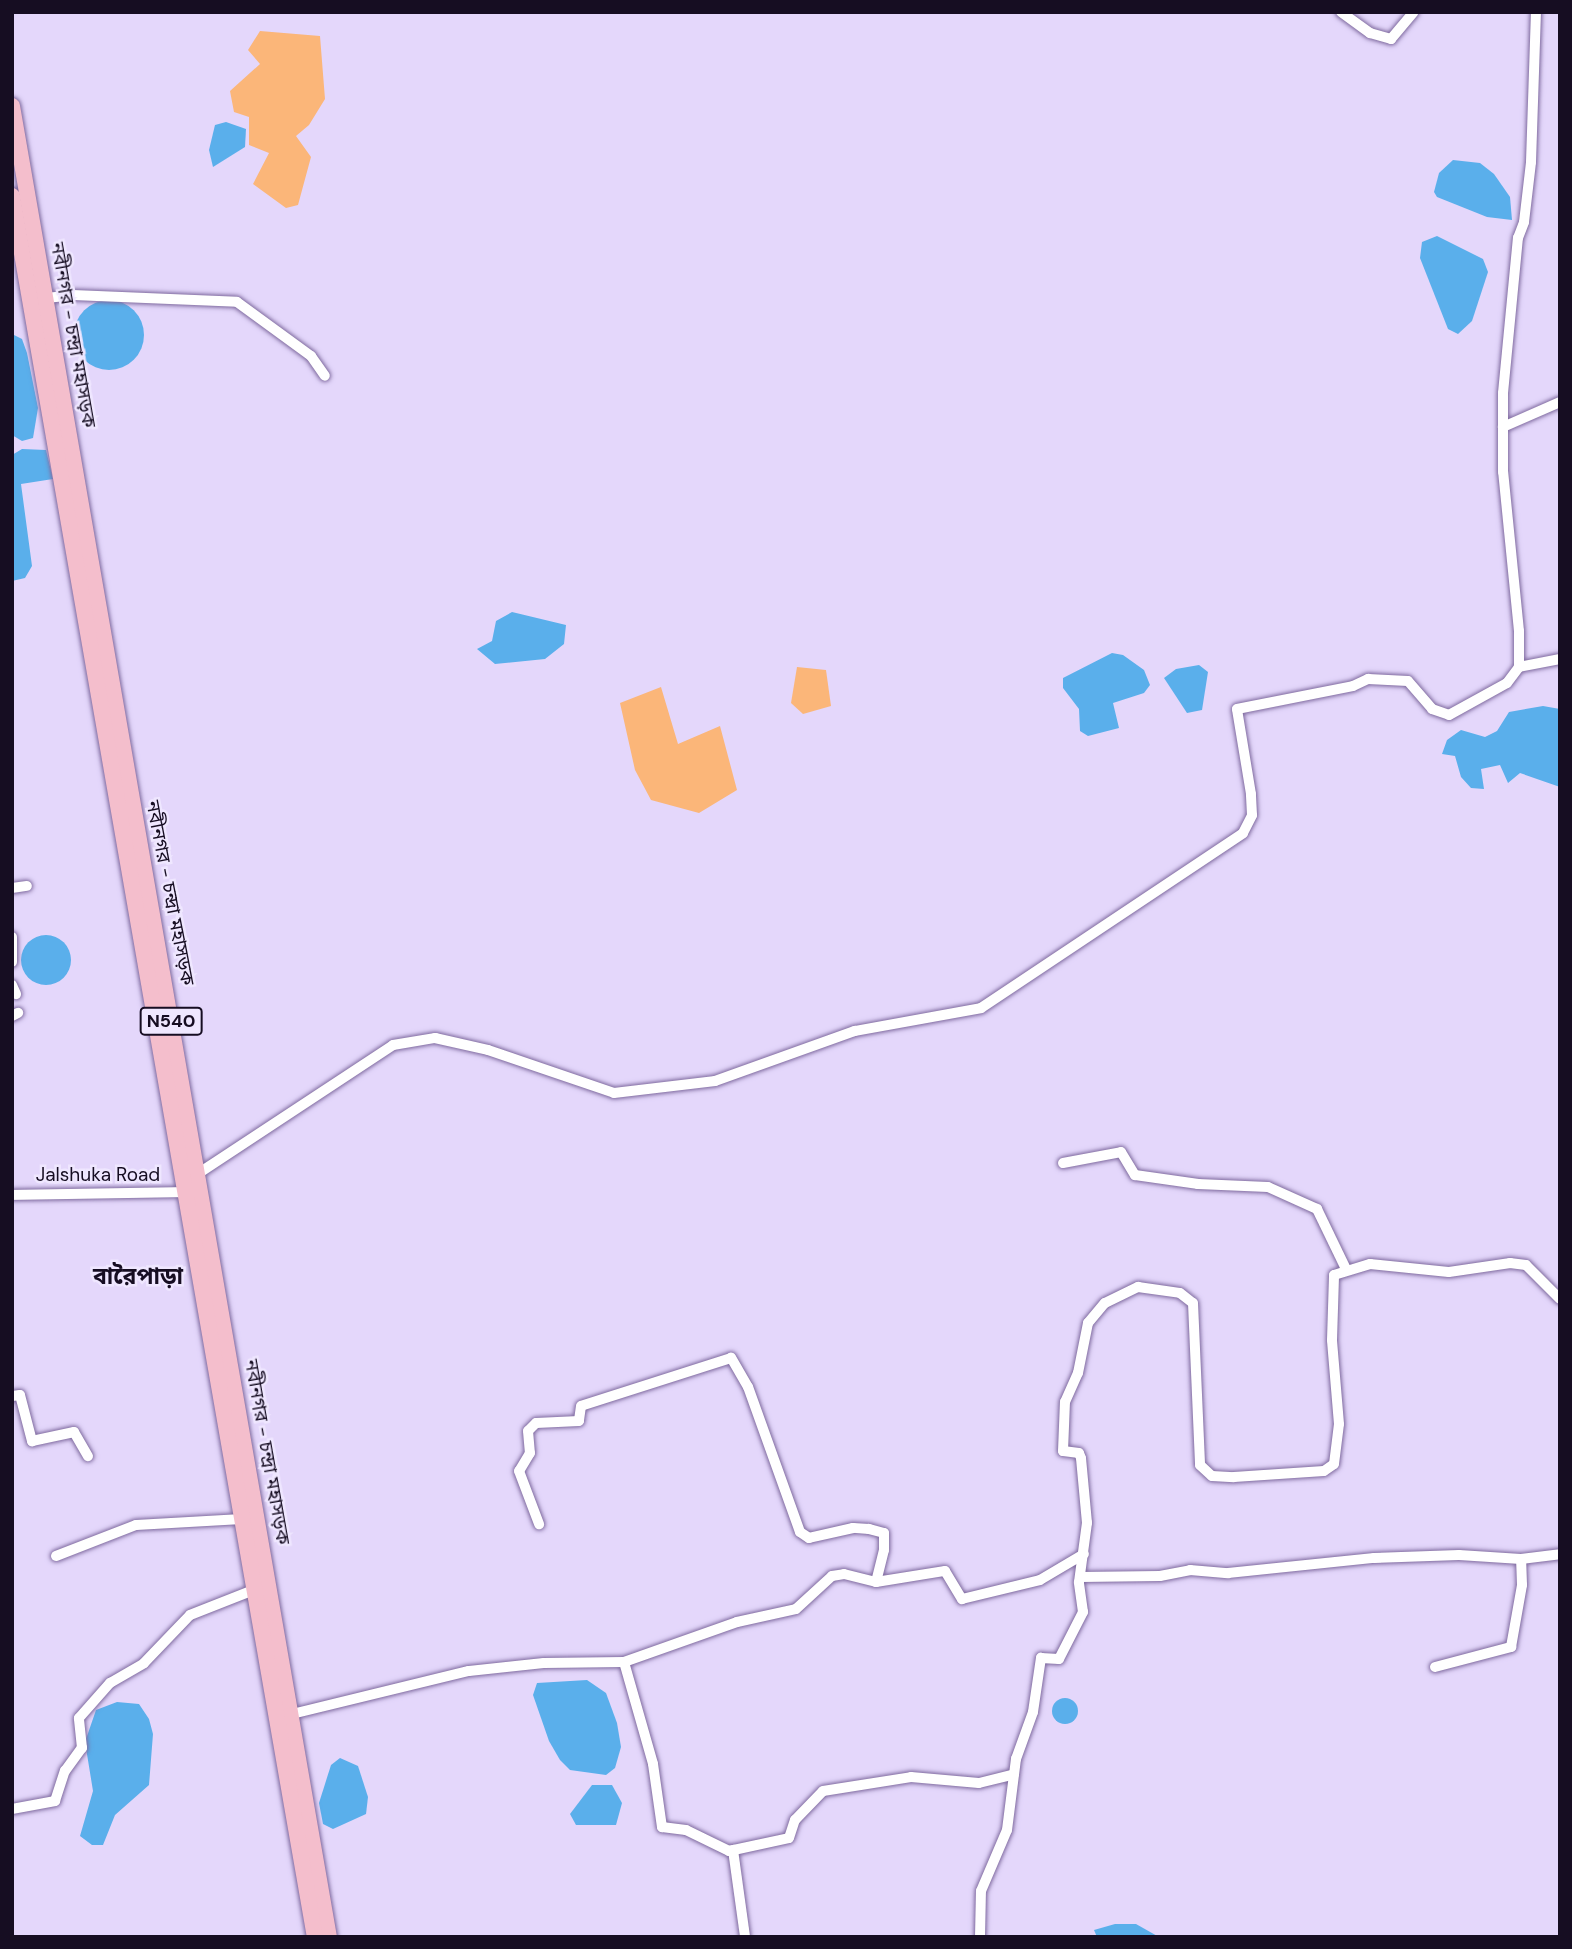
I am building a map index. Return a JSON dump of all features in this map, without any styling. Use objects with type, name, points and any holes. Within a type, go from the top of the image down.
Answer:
[{"type":"highway","name":"নবীনগর - চন্দ্রা মহাসড়ক","points":[[12,106],[46,298],[184,1192],[256,1589],[315,1937]]},
{"type":"highway","name":"নবীনগর - চন্দ্রা মহাসড়ক","points":[[12,196],[196,1175],[330,1937]]},
{"type":"street","points":[[1341,12],[1370,33],[1391,39],[1414,12]]},
{"type":"street","points":[[196,1175],[393,1045],[436,1038],[488,1050],[614,1094],[715,1082],[855,1031],[981,1008],[1243,833],[1252,815],[1251,794],[1237,709],[1353,686],[1368,679],[1408,681],[1432,709],[1449,715],[1507,683],[1519,667],[1503,427],[1518,237],[1524,222],[1532,149],[1536,12]]},
{"type":"street","points":[[46,298],[73,295],[237,302],[311,356],[325,376]]},
{"type":"street","points":[[1503,427],[1560,402]]},
{"type":"street","points":[[1519,667],[1560,659]]},
{"type":"street","points":[[12,888],[27,886]]},
{"type":"street","points":[[12,936],[12,962]]},
{"type":"street","points":[[1063,1163],[1121,1152],[1135,1175],[1198,1184],[1268,1187],[1317,1209],[1346,1269]]},
{"type":"street","name":"Jalshuka Road","points":[[12,1195],[184,1192]]},
{"type":"street","points":[[980,1937],[981,1891],[1007,1830],[1014,1774],[1033,1712],[1041,1658],[1059,1659],[1083,1612],[1080,1577],[1087,1523],[1079,1452],[1063,1451],[1065,1402],[1079,1373],[1088,1323],[1105,1303],[1138,1287],[1181,1293],[1193,1303],[1200,1465],[1212,1476],[1324,1471],[1334,1464],[1339,1424],[1332,1340],[1334,1275],[1346,1269],[1388,1264],[1449,1272],[1487,1264],[1518,1264],[1526,1265],[1560,1299]]},
{"type":"street","points":[[539,1524],[519,1471],[530,1453],[528,1431],[536,1423],[579,1421],[581,1406],[731,1358],[748,1387],[800,1532],[809,1538],[853,1528],[884,1533],[876,1582]]},
{"type":"street","points":[[12,1396],[20,1395],[32,1441],[74,1432],[88,1456]]},
{"type":"street","points":[[56,1556],[136,1525],[242,1519]]},
{"type":"street","points":[[1080,1577],[1160,1576],[1190,1570],[1228,1573],[1398,1557],[1521,1559],[1560,1553]]},
{"type":"street","points":[[292,1714],[470,1671],[544,1663],[624,1662],[737,1622],[796,1609],[832,1576],[844,1574],[876,1582],[946,1571],[962,1599],[1040,1580],[1084,1554]]},
{"type":"street","points":[[1435,1667],[1511,1647],[1522,1585],[1521,1559]]},
{"type":"street","points":[[12,1809],[55,1801],[65,1771],[82,1748],[79,1718],[85,1706],[110,1683],[144,1663],[190,1615],[256,1589]]},
{"type":"street","points":[[624,1662],[653,1765],[662,1827],[686,1830],[733,1850],[789,1838],[795,1820],[823,1791],[911,1777],[979,1783],[1014,1774]]},
{"type":"street","points":[[733,1850],[746,1937]]},
{"type":"shaded area","points":[[260,31],[320,36],[325,99],[309,125],[296,136],[311,157],[298,205],[286,208],[253,184],[269,153],[249,145],[249,117],[234,112],[230,91],[260,64],[248,50]]},
{"type":"shaded area","points":[[797,667],[826,670],[831,706],[803,714],[791,703]]},
{"type":"shaded area","points":[[661,687],[678,744],[720,726],[737,790],[699,813],[651,800],[635,770],[620,703]]},
{"type":"water","points":[[226,122],[246,129],[245,147],[213,167],[209,150],[215,125]]},
{"type":"water","points":[[1453,160],[1480,163],[1494,174],[1510,197],[1512,220],[1487,217],[1437,197],[1434,192],[1439,173]]},
{"type":"water","points":[[1437,236],[1483,259],[1488,272],[1472,321],[1458,334],[1448,329],[1420,258],[1422,242]]},
{"type":"water","points":[[109,300],[128,306],[138,316],[144,335],[138,354],[128,364],[109,370],[90,364],[80,354],[74,335],[80,316],[90,306]]},
{"type":"water","points":[[14,335],[22,339],[27,353],[38,408],[33,438],[22,441],[12,435]]},
{"type":"water","points":[[22,449],[46,450],[53,479],[21,484],[32,566],[25,578],[12,581],[12,455]]},
{"type":"water","points":[[512,612],[566,625],[564,644],[545,659],[495,664],[477,649],[492,641],[496,621]]},
{"type":"water","points":[[1112,653],[1123,655],[1144,670],[1150,685],[1144,693],[1113,703],[1119,728],[1088,736],[1080,731],[1079,709],[1063,688],[1063,678]]},
{"type":"water","points":[[1199,665],[1208,672],[1202,710],[1187,713],[1164,678],[1176,669]]},
{"type":"water","points":[[1543,706],[1560,709],[1560,787],[1520,773],[1508,783],[1500,765],[1481,769],[1484,789],[1471,788],[1461,777],[1455,756],[1442,754],[1447,740],[1461,730],[1485,737],[1497,731],[1509,712]]},
{"type":"water","points":[[46,935],[64,942],[71,960],[64,978],[46,985],[28,978],[21,960],[28,942]]},
{"type":"water","points":[[587,1680],[606,1693],[617,1723],[621,1747],[615,1768],[606,1775],[570,1770],[560,1760],[549,1741],[533,1695],[537,1683]]},
{"type":"water","points":[[1065,1698],[1074,1702],[1078,1711],[1074,1720],[1065,1724],[1056,1720],[1052,1711],[1056,1702]]},
{"type":"water","points":[[117,1702],[139,1704],[149,1719],[153,1734],[149,1785],[115,1815],[103,1845],[92,1845],[80,1836],[93,1791],[85,1742],[96,1710]]},
{"type":"water","points":[[340,1758],[358,1766],[368,1797],[366,1814],[333,1829],[323,1824],[319,1803],[331,1765]]},
{"type":"water","points":[[592,1785],[612,1785],[622,1803],[616,1825],[576,1825],[570,1814]]},
{"type":"water","points":[[1115,1924],[1136,1924],[1159,1937],[1097,1937],[1094,1930]]},
{"type":"district","name":"বারৈপাড়া","points":[[138,1276]]}]
